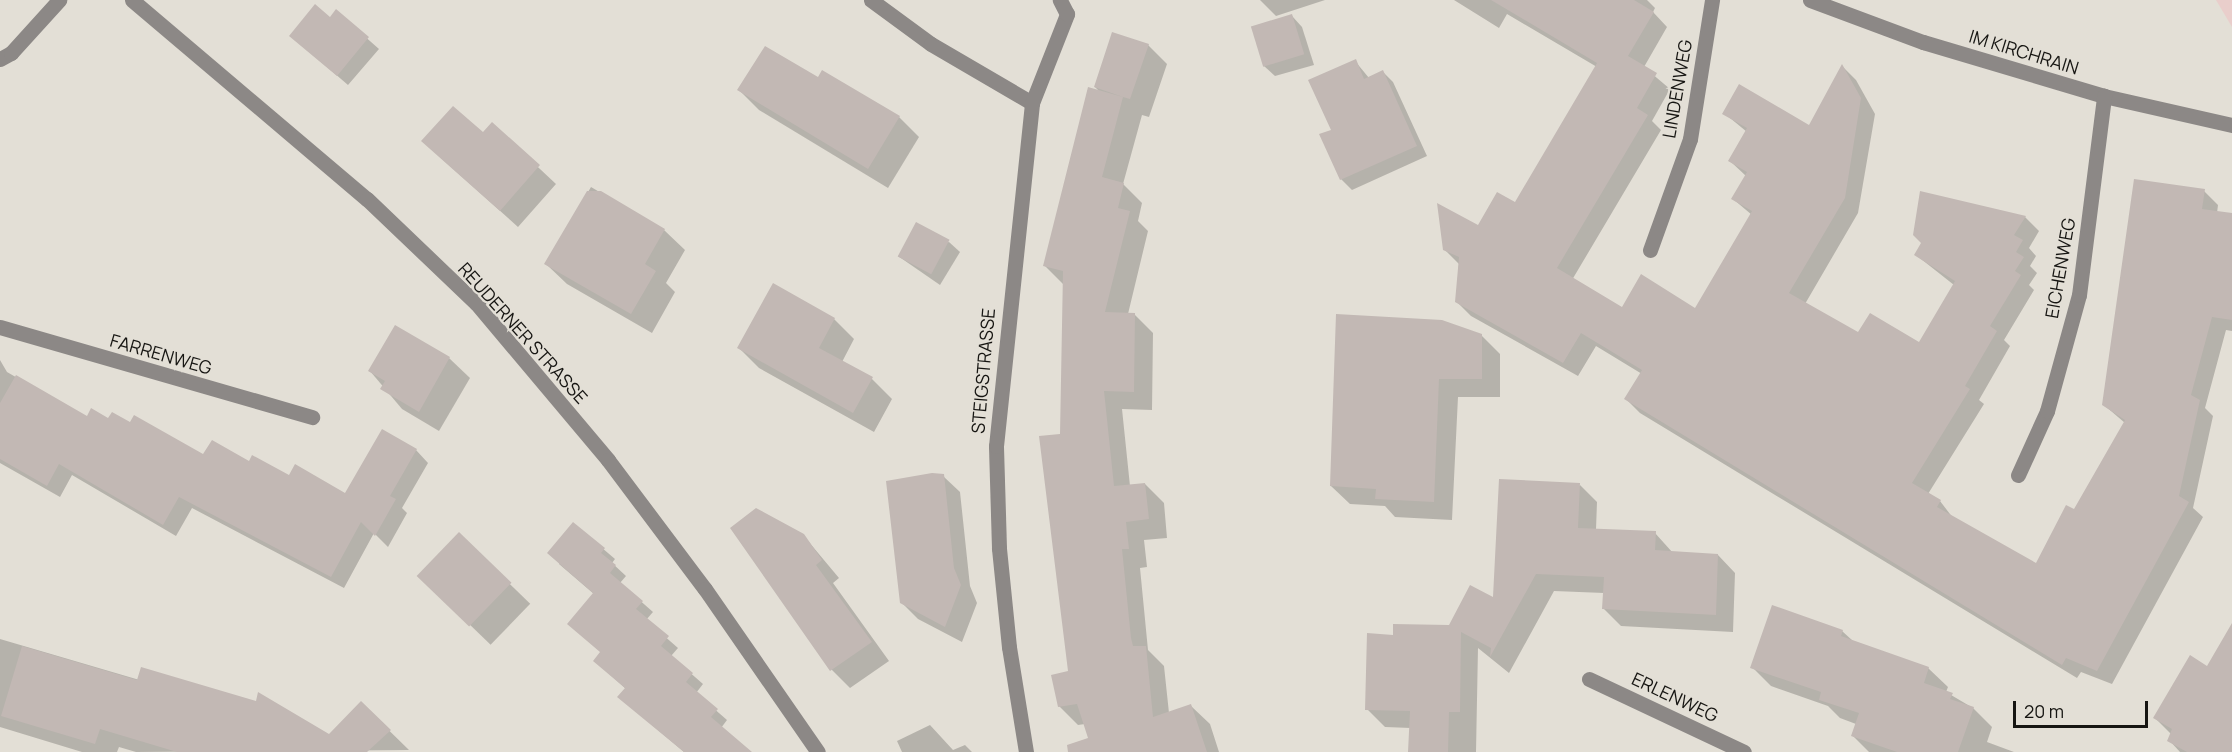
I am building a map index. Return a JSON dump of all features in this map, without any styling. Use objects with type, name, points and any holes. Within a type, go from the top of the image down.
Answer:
[{"type":"street","points":[[0,59],[11,53],[59,0]]},
{"type":"street","name":"REUDERNER STRASSE","points":[[132,0],[367,199],[476,303],[608,460],[705,589],[818,752]]},
{"type":"street","points":[[871,0],[932,44],[1032,103]]},
{"type":"street","name":"LINDENWEG","points":[[1650,250],[1690,139],[1712,0]]},
{"type":"street","name":"IM KIRCHRAIN","points":[[1810,0],[1923,42],[2104,96],[2232,125]]},
{"type":"street","name":"STEIGSTRASSE","points":[[1026,752],[1009,647],[999,548],[996,446],[1032,103],[1066,4]]},
{"type":"street","name":"EICHENWEG","points":[[2018,475],[2047,411],[2079,295],[2104,96]]},
{"type":"street","name":"FARRENWEG","points":[[0,327],[312,417]]},
{"type":"street","name":"ERLENWEG","points":[[1589,679],[1744,752]]},
{"type":"shaded area","points":[[2216,0],[2232,0],[2232,27]]},
{"type":"building","points":[[1491,0],[1634,0],[1654,12],[1628,56],[1657,73],[1637,108],[1648,115],[1557,268],[1622,307],[1641,274],[1695,308],[1752,211],[1731,199],[1747,172],[1728,161],[1747,128],[1722,114],[1739,84],[1809,125],[1842,64],[1861,98],[1845,198],[1789,293],[1858,332],[1870,313],[1919,342],[1955,281],[1914,255],[1921,243],[1913,235],[1920,191],[2026,216],[2014,235],[2023,240],[2016,252],[2024,257],[2015,271],[2021,275],[1990,326],[1997,331],[1965,386],[1970,389],[1912,483],[1941,500],[1937,507],[2036,563],[2066,505],[2074,509],[2125,420],[2102,405],[2134,179],[2205,189],[2202,209],[2232,213],[2232,320],[2212,317],[2191,395],[2200,400],[2179,496],[2189,502],[2097,671],[2066,658],[2062,665],[1624,399],[1642,370],[1581,333],[1563,363],[1455,302],[1459,257],[1443,250],[1437,203],[1478,225],[1497,192],[1515,202],[1597,63]]},
{"type":"building","points":[[315,4],[330,17],[336,9],[369,37],[337,76],[289,36]]},
{"type":"building","points":[[1292,14],[1304,54],[1263,67],[1251,27]]},
{"type":"building","points":[[1112,32],[1149,44],[1130,99],[1094,87]]},
{"type":"building","points":[[765,46],[818,77],[822,70],[900,116],[868,169],[737,90]]},
{"type":"building","points":[[1356,59],[1364,79],[1383,70],[1417,146],[1340,180],[1319,134],[1331,130],[1308,80]]},
{"type":"building","points":[[1088,87],[1123,97],[1102,177],[1124,183],[1118,208],[1130,211],[1105,312],[1135,313],[1134,392],[1104,391],[1114,486],[1145,483],[1149,519],[1126,522],[1129,549],[1122,549],[1131,638],[1133,646],[1146,646],[1153,717],[1191,704],[1207,752],[1068,752],[1067,745],[1088,738],[1077,704],[1058,707],[1051,675],[1068,671],[1039,436],[1060,434],[1063,271],[1043,266]]},
{"type":"building","points":[[453,106],[483,132],[492,122],[540,165],[500,211],[421,141]]},
{"type":"building","points":[[587,191],[601,191],[665,229],[645,264],[656,271],[631,314],[544,264]]},
{"type":"building","points":[[916,222],[950,240],[931,274],[898,256]]},
{"type":"building","points":[[773,283],[835,318],[819,348],[873,377],[853,413],[737,348]]},
{"type":"building","points":[[1336,314],[1442,320],[1482,334],[1482,379],[1439,379],[1434,502],[1375,499],[1376,489],[1330,486]]},
{"type":"building","points":[[395,325],[450,357],[419,412],[380,389],[385,381],[368,371]]},
{"type":"building","points":[[16,375],[87,416],[91,408],[108,418],[112,412],[130,422],[134,415],[203,454],[212,440],[249,461],[252,455],[289,475],[295,464],[345,493],[382,429],[417,449],[390,496],[396,499],[375,536],[361,522],[331,577],[179,497],[163,525],[59,464],[47,486],[0,459],[0,403]]},
{"type":"building","points":[[932,473],[944,474],[954,568],[961,585],[945,627],[900,603],[886,481]]},
{"type":"building","points":[[1499,479],[1580,483],[1578,528],[1656,531],[1655,550],[1718,554],[1716,615],[1602,609],[1604,577],[1536,574],[1490,657],[1491,648],[1461,632],[1460,712],[1449,712],[1448,752],[1408,752],[1410,711],[1365,710],[1367,633],[1393,635],[1393,624],[1449,625],[1470,585],[1493,597]]},
{"type":"building","points":[[756,508],[804,534],[822,560],[816,565],[872,642],[830,671],[730,528]]},
{"type":"building","points":[[573,522],[605,548],[601,553],[616,565],[610,573],[643,601],[636,609],[669,636],[661,646],[693,673],[686,682],[718,709],[711,717],[752,752],[684,752],[617,697],[625,688],[593,661],[600,652],[567,624],[593,593],[547,553]]},
{"type":"building","points":[[459,532],[512,583],[469,627],[417,576]]},
{"type":"building","points":[[1772,605],[1843,630],[1841,636],[1929,667],[1924,683],[1953,693],[1950,699],[1974,707],[1958,752],[1897,752],[1851,736],[1859,713],[1819,700],[1821,692],[1750,668]]},
{"type":"building","points":[[2232,623],[2232,752],[2187,752],[2167,741],[2172,729],[2153,718],[2190,655],[2207,666]]},
{"type":"building","points":[[22,646],[137,680],[141,667],[256,701],[258,692],[329,734],[361,701],[391,730],[367,752],[177,752],[100,729],[95,744],[1,716]]}]
